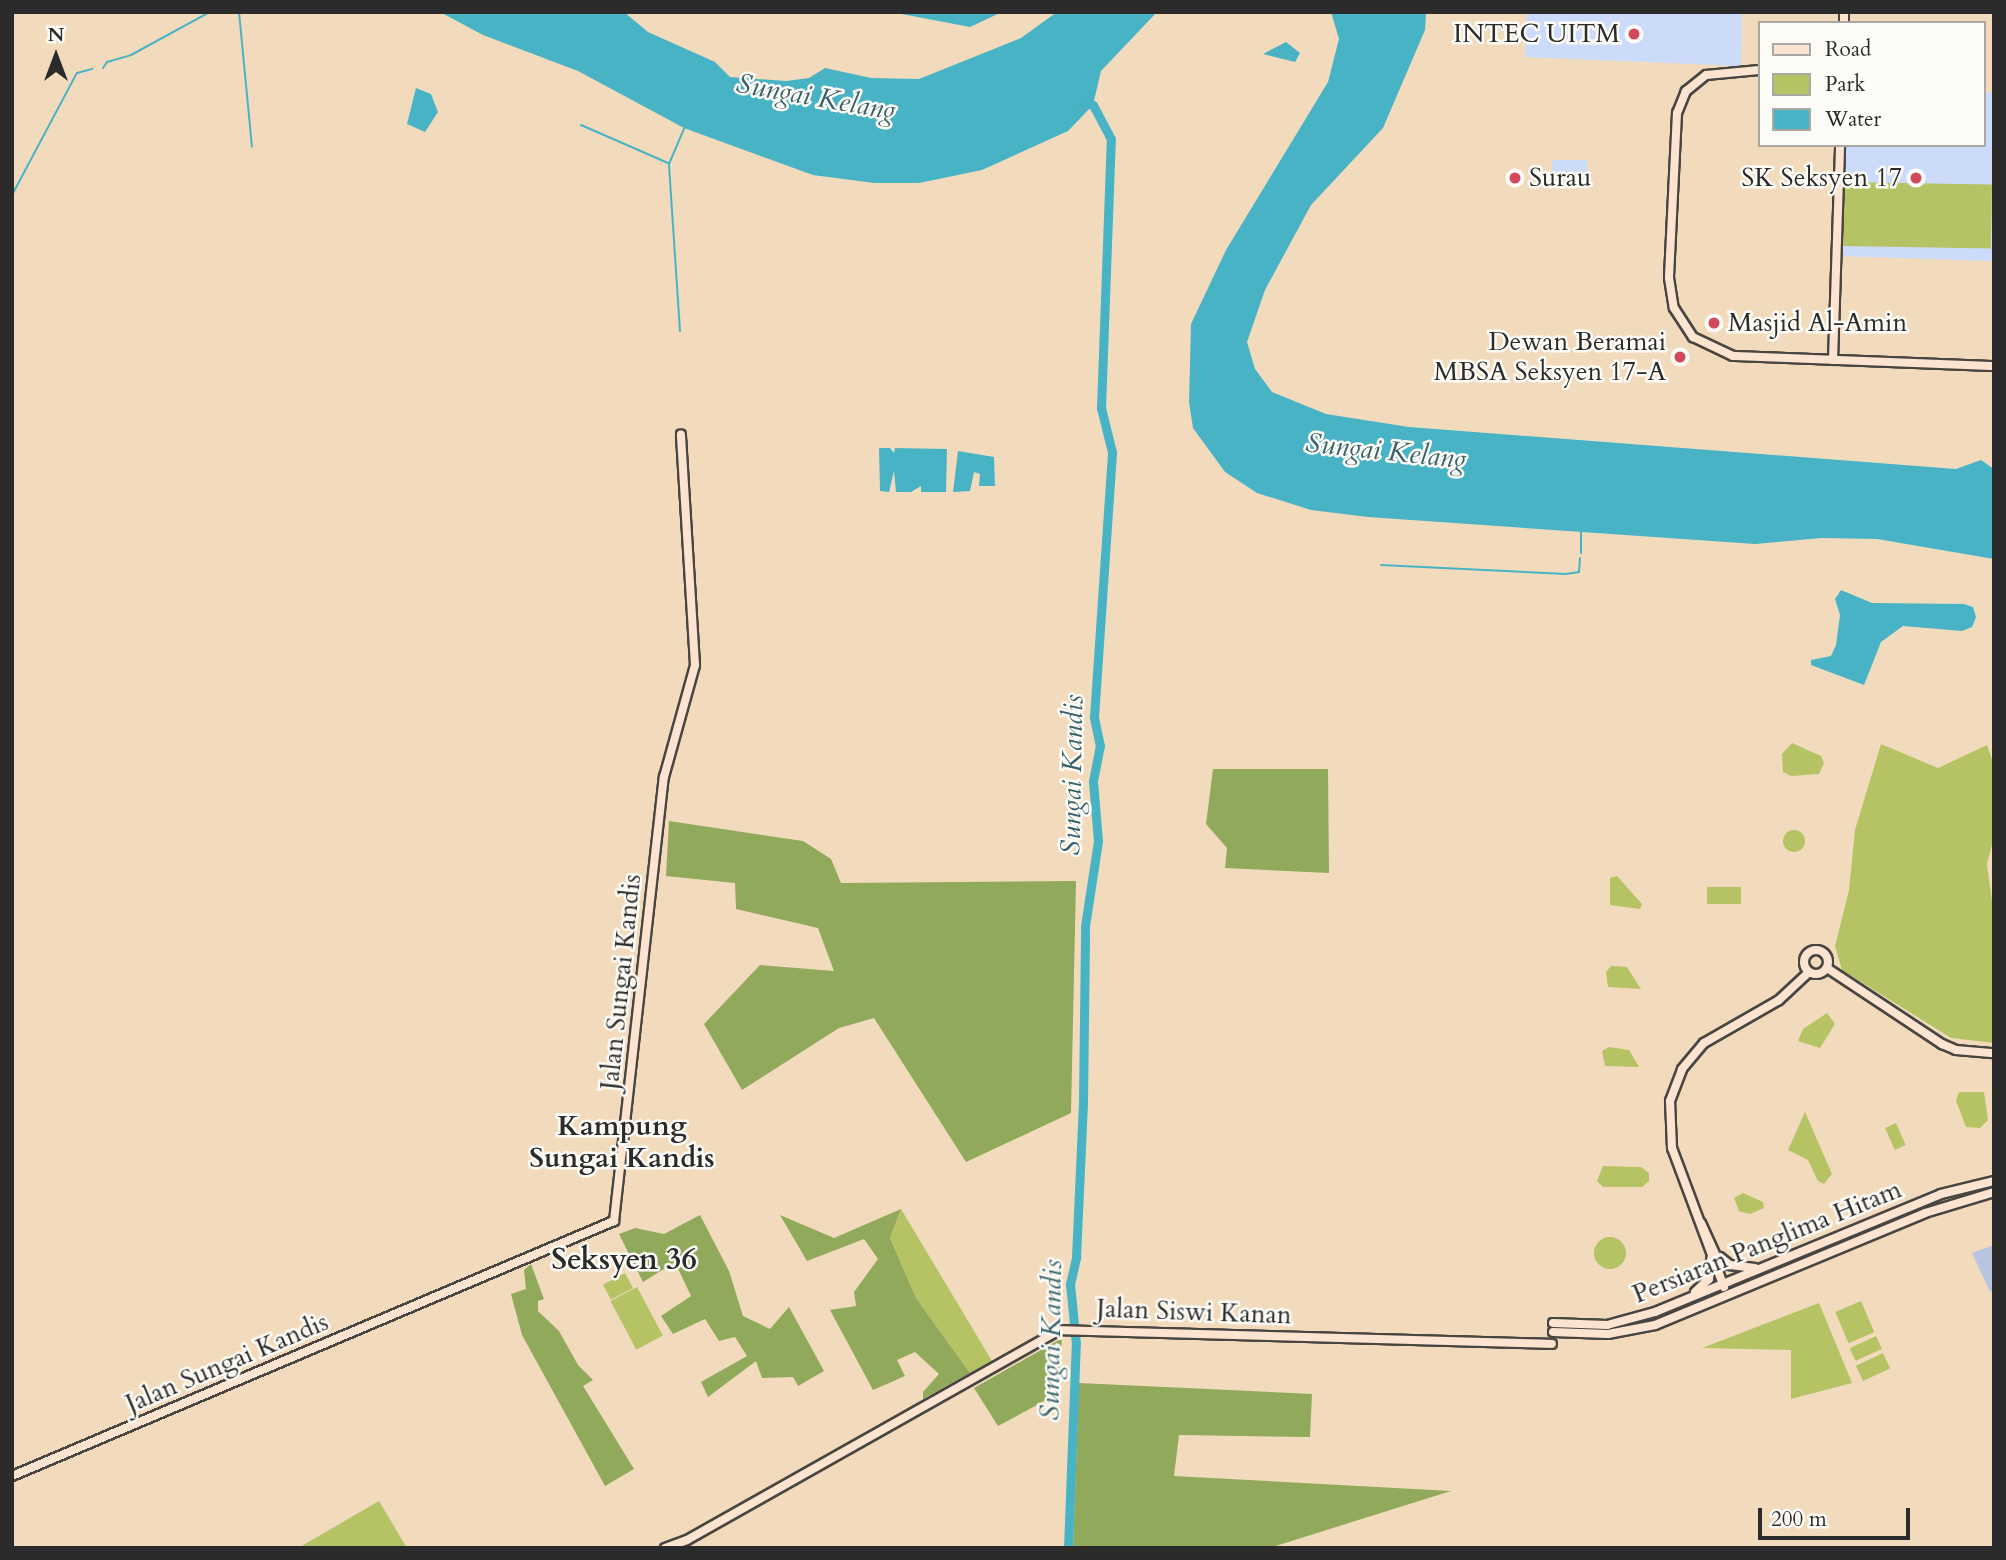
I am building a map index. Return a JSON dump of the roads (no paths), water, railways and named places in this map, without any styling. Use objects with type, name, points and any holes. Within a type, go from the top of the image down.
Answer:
[{"type":"street","points":[[1758,70],[1706,75],[1680,101],[1669,278],[1674,308],[1693,337],[1733,356],[1994,366]]},
{"type":"street","points":[[1833,360],[1840,147]]},
{"type":"street","name":"Jalan Sungai Kandis","points":[[12,1476],[614,1221],[666,768],[695,665],[681,434]]},
{"type":"street","points":[[1811,950],[1826,954],[1826,968],[1819,974],[1808,972],[1804,959],[1811,950]]},
{"type":"street","points":[[1826,968],[1942,1044],[1955,1050],[1994,1053]]},
{"type":"street","points":[[1730,1294],[1700,1223],[1669,1137],[1675,1084],[1703,1042],[1779,1000],[1808,972]]},
{"type":"street","name":"Persiaran Panglima Hitam","points":[[1992,1180],[1941,1194],[1684,1300],[1615,1324],[1553,1328],[1630,1332],[1730,1294],[1925,1213],[1994,1192]]},
{"type":"street","points":[[1714,1255],[1745,1269],[1765,1267]]},
{"type":"street","points":[[1684,1300],[1709,1279],[1714,1255]]},
{"type":"street","name":"Jalan Siswi Kanan","points":[[664,1548],[679,1545],[1059,1330],[1552,1344]]},
{"type":"water","name":"Sungai Kelang","points":[[440,12],[624,12],[648,32],[715,62],[730,77],[786,81],[809,78],[825,68],[871,78],[919,79],[1021,38],[1057,12],[1157,12],[1101,71],[1093,105],[1068,131],[982,170],[919,183],[874,183],[813,175],[684,128],[578,71],[483,35]]},
{"type":"water","points":[[891,12],[1002,12],[970,27]]},
{"type":"water","name":"Sungai Kelang","points":[[1331,12],[1426,12],[1425,30],[1383,128],[1311,205],[1265,290],[1247,342],[1255,369],[1272,392],[1326,414],[1409,427],[1956,469],[1981,460],[1994,469],[1994,559],[1877,539],[1821,538],[1755,544],[1368,517],[1311,510],[1257,493],[1225,472],[1193,428],[1189,402],[1191,324],[1226,250],[1328,82],[1339,39]]},
{"type":"water","points":[[1286,42],[1300,53],[1295,62],[1263,54]]},
{"type":"water","points":[[416,88],[431,94],[438,112],[425,132],[407,124]]},
{"type":"water","points":[[879,448],[890,448],[894,453],[895,448],[947,449],[946,492],[921,492],[921,486],[911,492],[896,492],[894,471],[889,492],[880,491]]},
{"type":"water","points":[[958,451],[994,457],[995,486],[979,486],[980,474],[974,472],[970,491],[953,492]]},
{"type":"water","points":[[1841,590],[1872,603],[1964,604],[1973,607],[1976,617],[1972,627],[1962,631],[1903,626],[1881,642],[1864,685],[1811,665],[1811,660],[1831,656],[1836,645],[1840,615],[1835,599]]},
{"type":"waterway","points":[[103,68],[107,62],[131,55],[210,12]]},
{"type":"waterway","points":[[239,12],[252,146]]},
{"type":"waterway","points":[[12,195],[77,73],[92,69]]},
{"type":"waterway","name":"Sungai Kandis","points":[[1068,1548],[1076,1344],[1070,1284],[1076,1257],[1083,1101],[1085,926],[1098,841],[1093,781],[1100,746],[1094,717],[1112,452],[1101,408],[1111,139],[1093,105],[1083,101]]},
{"type":"waterway","points":[[581,125],[668,163]]},
{"type":"waterway","points":[[680,331],[669,164],[684,128]]},
{"type":"waterway","points":[[1581,529],[1581,553]]},
{"type":"waterway","points":[[1381,565],[1566,574],[1579,572],[1580,558]]},
{"type":"place","name":"INTEC UITM","points":[[1634,34]]},
{"type":"place","name":"Surau","points":[[1515,178]]},
{"type":"place","name":"SK Seksyen 17","points":[[1916,178]]},
{"type":"place","name":"Masjid Al-Amin","points":[[1714,323]]},
{"type":"place","name":"Dewan Beramai MBSA Seksyen 17-A","points":[[1680,357]]},
{"type":"district","name":"Kampung Sungai Kandis","points":[[622,1142]]},
{"type":"district","name":"Seksyen 36","points":[[624,1260]]}]
